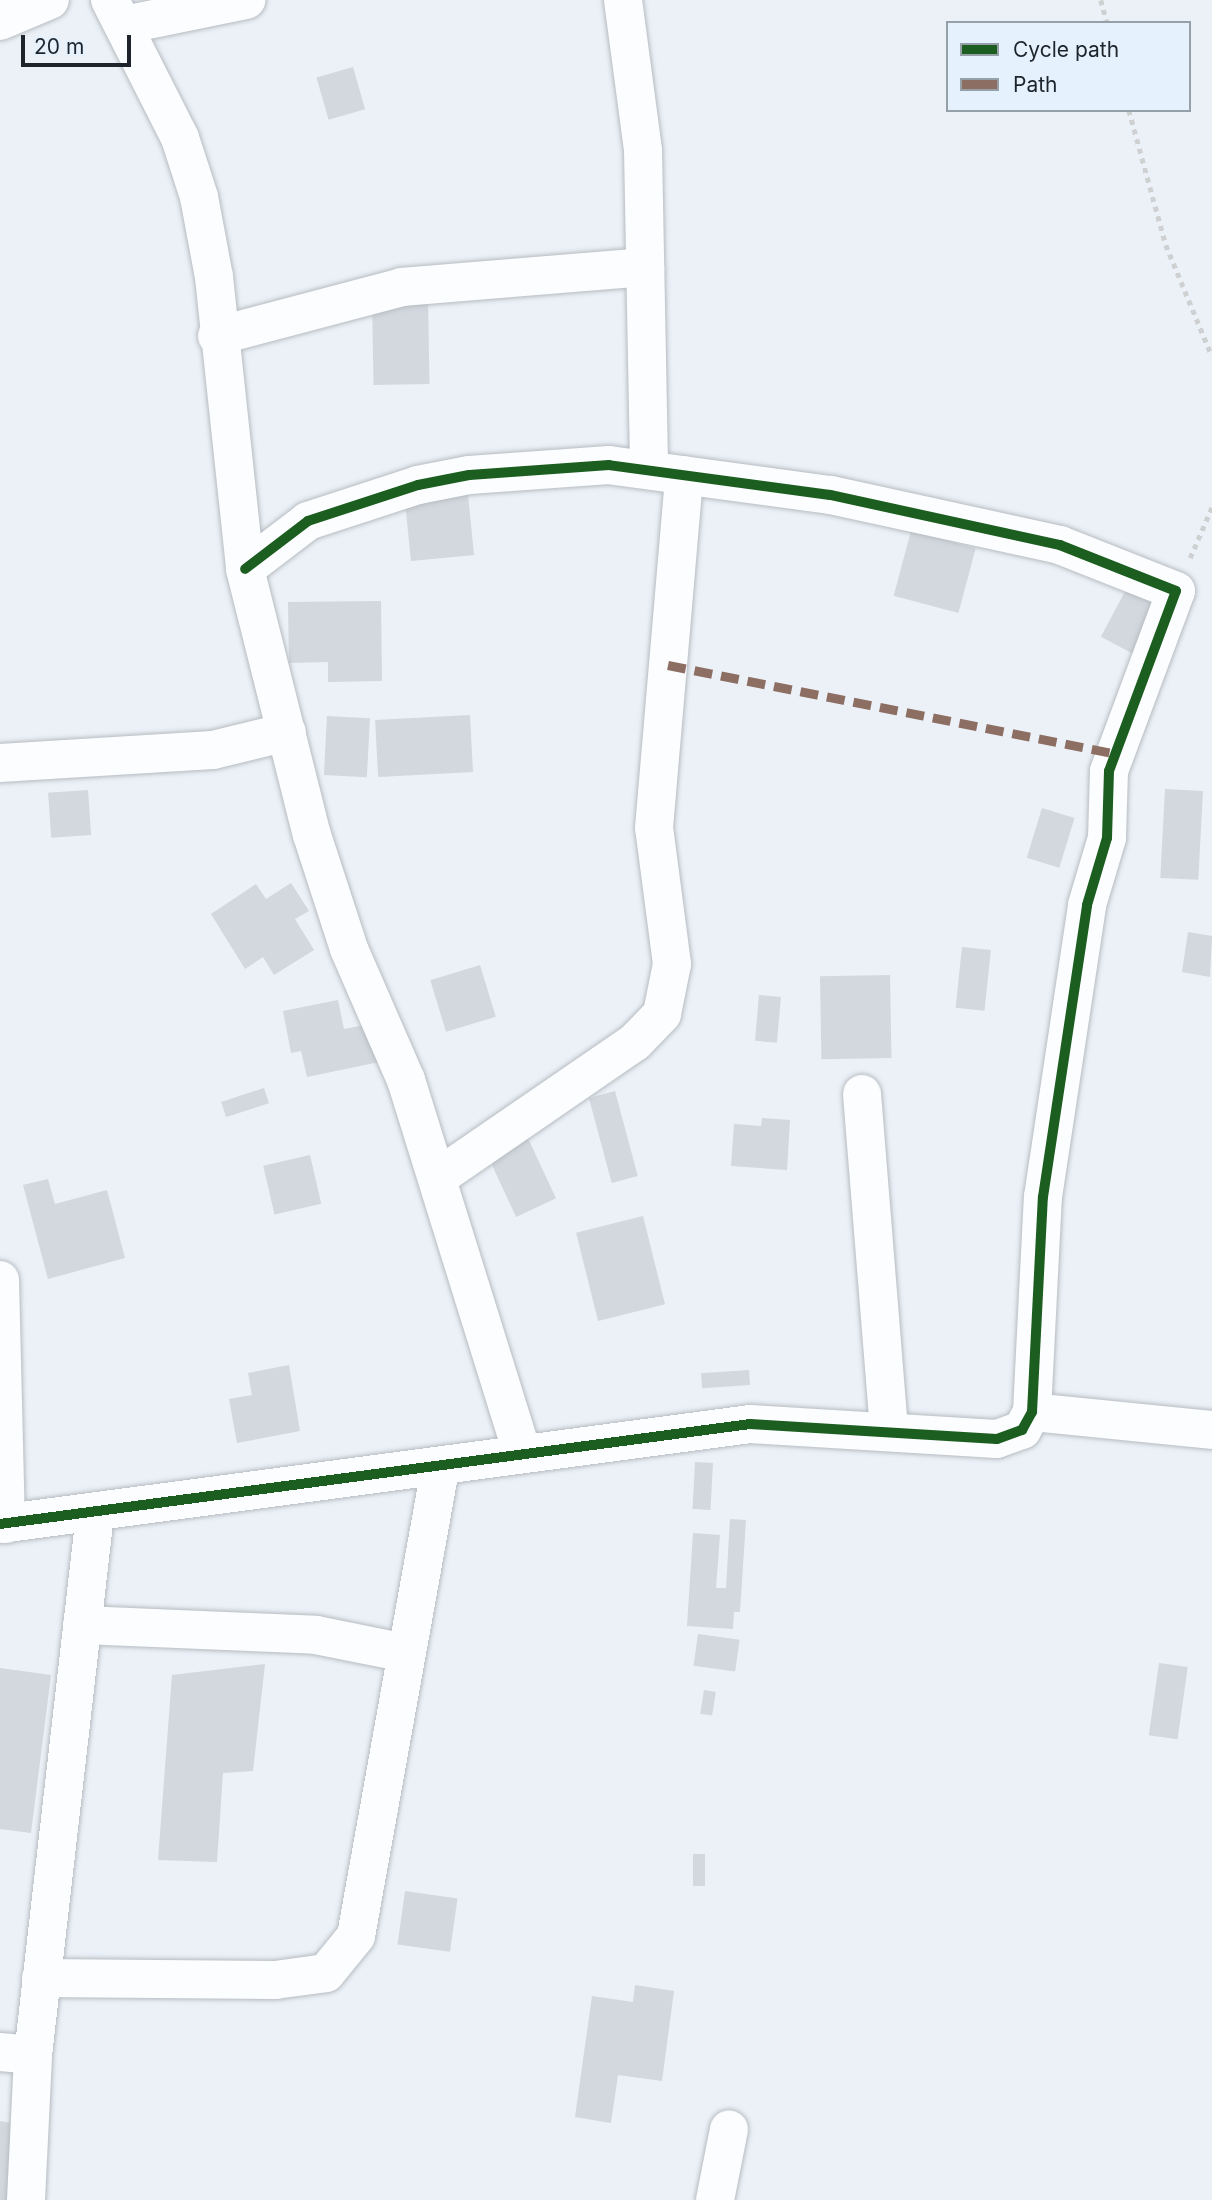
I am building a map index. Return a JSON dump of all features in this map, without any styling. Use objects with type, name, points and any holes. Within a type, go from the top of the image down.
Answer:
[{"type":"street","points":[[0,21],[50,0]]},
{"type":"street","points":[[246,0],[117,12],[180,138],[198,197],[214,277],[217,336],[245,569],[287,732],[349,949],[405,1080],[522,1452]]},
{"type":"street","points":[[437,1178],[530,1109],[635,1042],[662,1014],[672,964],[654,828],[667,472],[645,267],[638,79],[623,0]]},
{"type":"street","points":[[217,336],[402,287],[645,267]]},
{"type":"street","points":[[0,1280],[3,1524],[440,1467],[522,1452],[750,1424],[889,1430],[997,1439],[1022,1430],[1032,1412],[1043,1197],[1085,919],[1107,838],[1109,771],[1176,591],[1060,545],[830,495],[667,472],[528,469],[418,485],[308,522],[245,569]]},
{"type":"street","points":[[0,764],[199,751],[287,732]]},
{"type":"street","points":[[862,1094],[889,1430]]},
{"type":"street","points":[[1032,1412],[1212,1430]]},
{"type":"street","points":[[41,1978],[275,1980],[326,1973],[356,1936],[440,1467]]},
{"type":"street","points":[[26,2200],[16,2053],[41,1978],[95,1514]]},
{"type":"street","points":[[82,1625],[316,1635],[406,1653]]},
{"type":"street","points":[[715,2200],[729,2129]]},
{"type":"path","points":[[1101,0],[1106,21]]},
{"type":"path","points":[[1130,112],[1166,245],[1212,356]]},
{"type":"path","points":[[1176,591],[1212,507]]},
{"type":"building","points":[[353,67],[365,109],[329,120],[316,77]]},
{"type":"building","points":[[428,298],[430,384],[374,385],[372,299]]},
{"type":"building","points":[[467,485],[474,555],[411,561],[405,502]]},
{"type":"building","points":[[911,531],[976,548],[958,613],[894,596]]},
{"type":"building","points":[[1130,582],[1165,601],[1136,656],[1101,637]]},
{"type":"building","points":[[381,601],[382,681],[328,682],[328,662],[289,663],[288,602]]},
{"type":"building","points":[[470,715],[473,772],[378,777],[375,720]]},
{"type":"building","points":[[327,716],[370,718],[367,777],[324,775]]},
{"type":"building","points":[[1165,789],[1203,791],[1198,880],[1160,878]]},
{"type":"building","points":[[88,790],[91,835],[51,838],[48,793]]},
{"type":"building","points":[[1042,808],[1075,818],[1059,868],[1027,858]]},
{"type":"building","points":[[291,883],[309,911],[295,919],[314,950],[274,975],[263,957],[245,969],[211,914],[256,884],[266,899]]},
{"type":"building","points":[[1188,932],[1212,936],[1210,977],[1182,972]]},
{"type":"building","points":[[962,947],[991,950],[984,1011],[956,1008]]},
{"type":"building","points":[[480,965],[496,1017],[446,1032],[430,980]]},
{"type":"building","points":[[890,975],[891,1058],[821,1059],[820,976]]},
{"type":"building","points":[[759,995],[781,997],[777,1043],[755,1041]]},
{"type":"building","points":[[338,1000],[344,1029],[376,1023],[384,1061],[307,1077],[301,1051],[291,1053],[283,1011]]},
{"type":"building","points":[[264,1088],[269,1103],[226,1117],[221,1102]]},
{"type":"building","points":[[615,1091],[638,1176],[612,1183],[589,1098]]},
{"type":"building","points":[[762,1118],[790,1120],[787,1170],[731,1166],[734,1124],[761,1126]]},
{"type":"building","points":[[526,1134],[556,1198],[516,1217],[486,1153]]},
{"type":"building","points":[[310,1155],[321,1204],[274,1215],[263,1166]]},
{"type":"building","points":[[48,1179],[55,1204],[107,1190],[125,1258],[48,1279],[23,1185]]},
{"type":"building","points":[[643,1216],[665,1304],[598,1321],[576,1233]]},
{"type":"building","points":[[289,1365],[300,1431],[237,1443],[229,1399],[252,1395],[248,1373]]},
{"type":"building","points":[[749,1370],[750,1385],[702,1388],[701,1373]]},
{"type":"building","points":[[695,1462],[713,1463],[711,1510],[693,1509]]},
{"type":"building","points":[[730,1519],[746,1520],[740,1612],[734,1612],[733,1629],[687,1626],[693,1533],[720,1535],[716,1588],[726,1588]]},
{"type":"building","points":[[698,1634],[740,1640],[735,1672],[694,1666]]},
{"type":"building","points":[[1159,1663],[1188,1667],[1178,1739],[1149,1735]]},
{"type":"building","points":[[265,1664],[253,1771],[223,1773],[217,1862],[158,1860],[172,1675]]},
{"type":"building","points":[[0,1668],[51,1675],[31,1833],[0,1829]]},
{"type":"building","points":[[704,1690],[716,1692],[712,1716],[700,1714]]},
{"type":"building","points":[[693,1854],[705,1854],[705,1886],[693,1886]]},
{"type":"building","points":[[405,1891],[457,1898],[450,1952],[397,1944]]},
{"type":"building","points":[[635,1985],[674,1991],[662,2081],[618,2075],[611,2123],[575,2117],[592,1996],[633,2002]]},
{"type":"building","points":[[0,2121],[22,2125],[8,2200],[0,2200]]},
{"type":"marked path","points":[[668,665],[1114,753]]},
{"type":"cycle path","points":[[0,1524],[750,1424],[997,1439],[1022,1430],[1032,1412],[1043,1197],[1087,905],[1107,838],[1109,771],[1176,591],[1060,545],[830,495],[609,465],[469,475],[418,485],[308,521],[245,569]]}]
